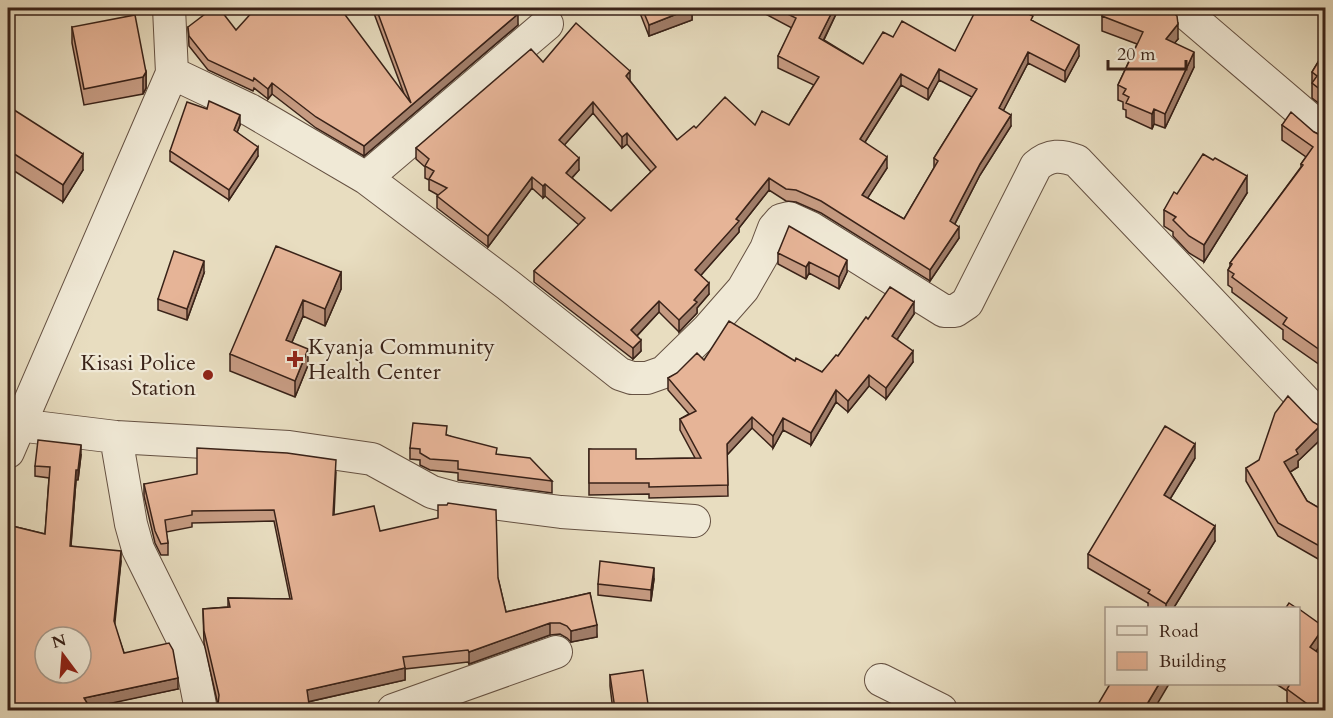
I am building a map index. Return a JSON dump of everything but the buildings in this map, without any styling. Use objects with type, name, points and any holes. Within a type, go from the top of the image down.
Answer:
[{"type":"street","points":[[169,8],[172,73],[11,431],[301,448],[372,459],[432,492],[454,498],[561,512],[694,521]]},
{"type":"street","points":[[1180,8],[1326,133]]},
{"type":"street","points":[[366,178],[547,24]]},
{"type":"street","points":[[172,73],[250,110],[366,178],[508,285],[620,374],[632,378],[647,378],[664,372],[707,330],[743,289],[766,249],[774,228],[781,220],[789,218],[811,228],[944,311],[955,311],[967,303],[1036,166],[1046,158],[1062,156],[1077,161],[1326,423]]},
{"type":"street","points":[[116,437],[131,524],[138,549],[190,654],[201,711]]},
{"type":"street","points":[[393,711],[556,652]]},
{"type":"street","points":[[881,680],[941,711]]},
{"type":"place","name":"Kyanja Community Health Center","points":[[295,359]]},
{"type":"place","name":"Kisasi Police Station","points":[[208,375]]}]
